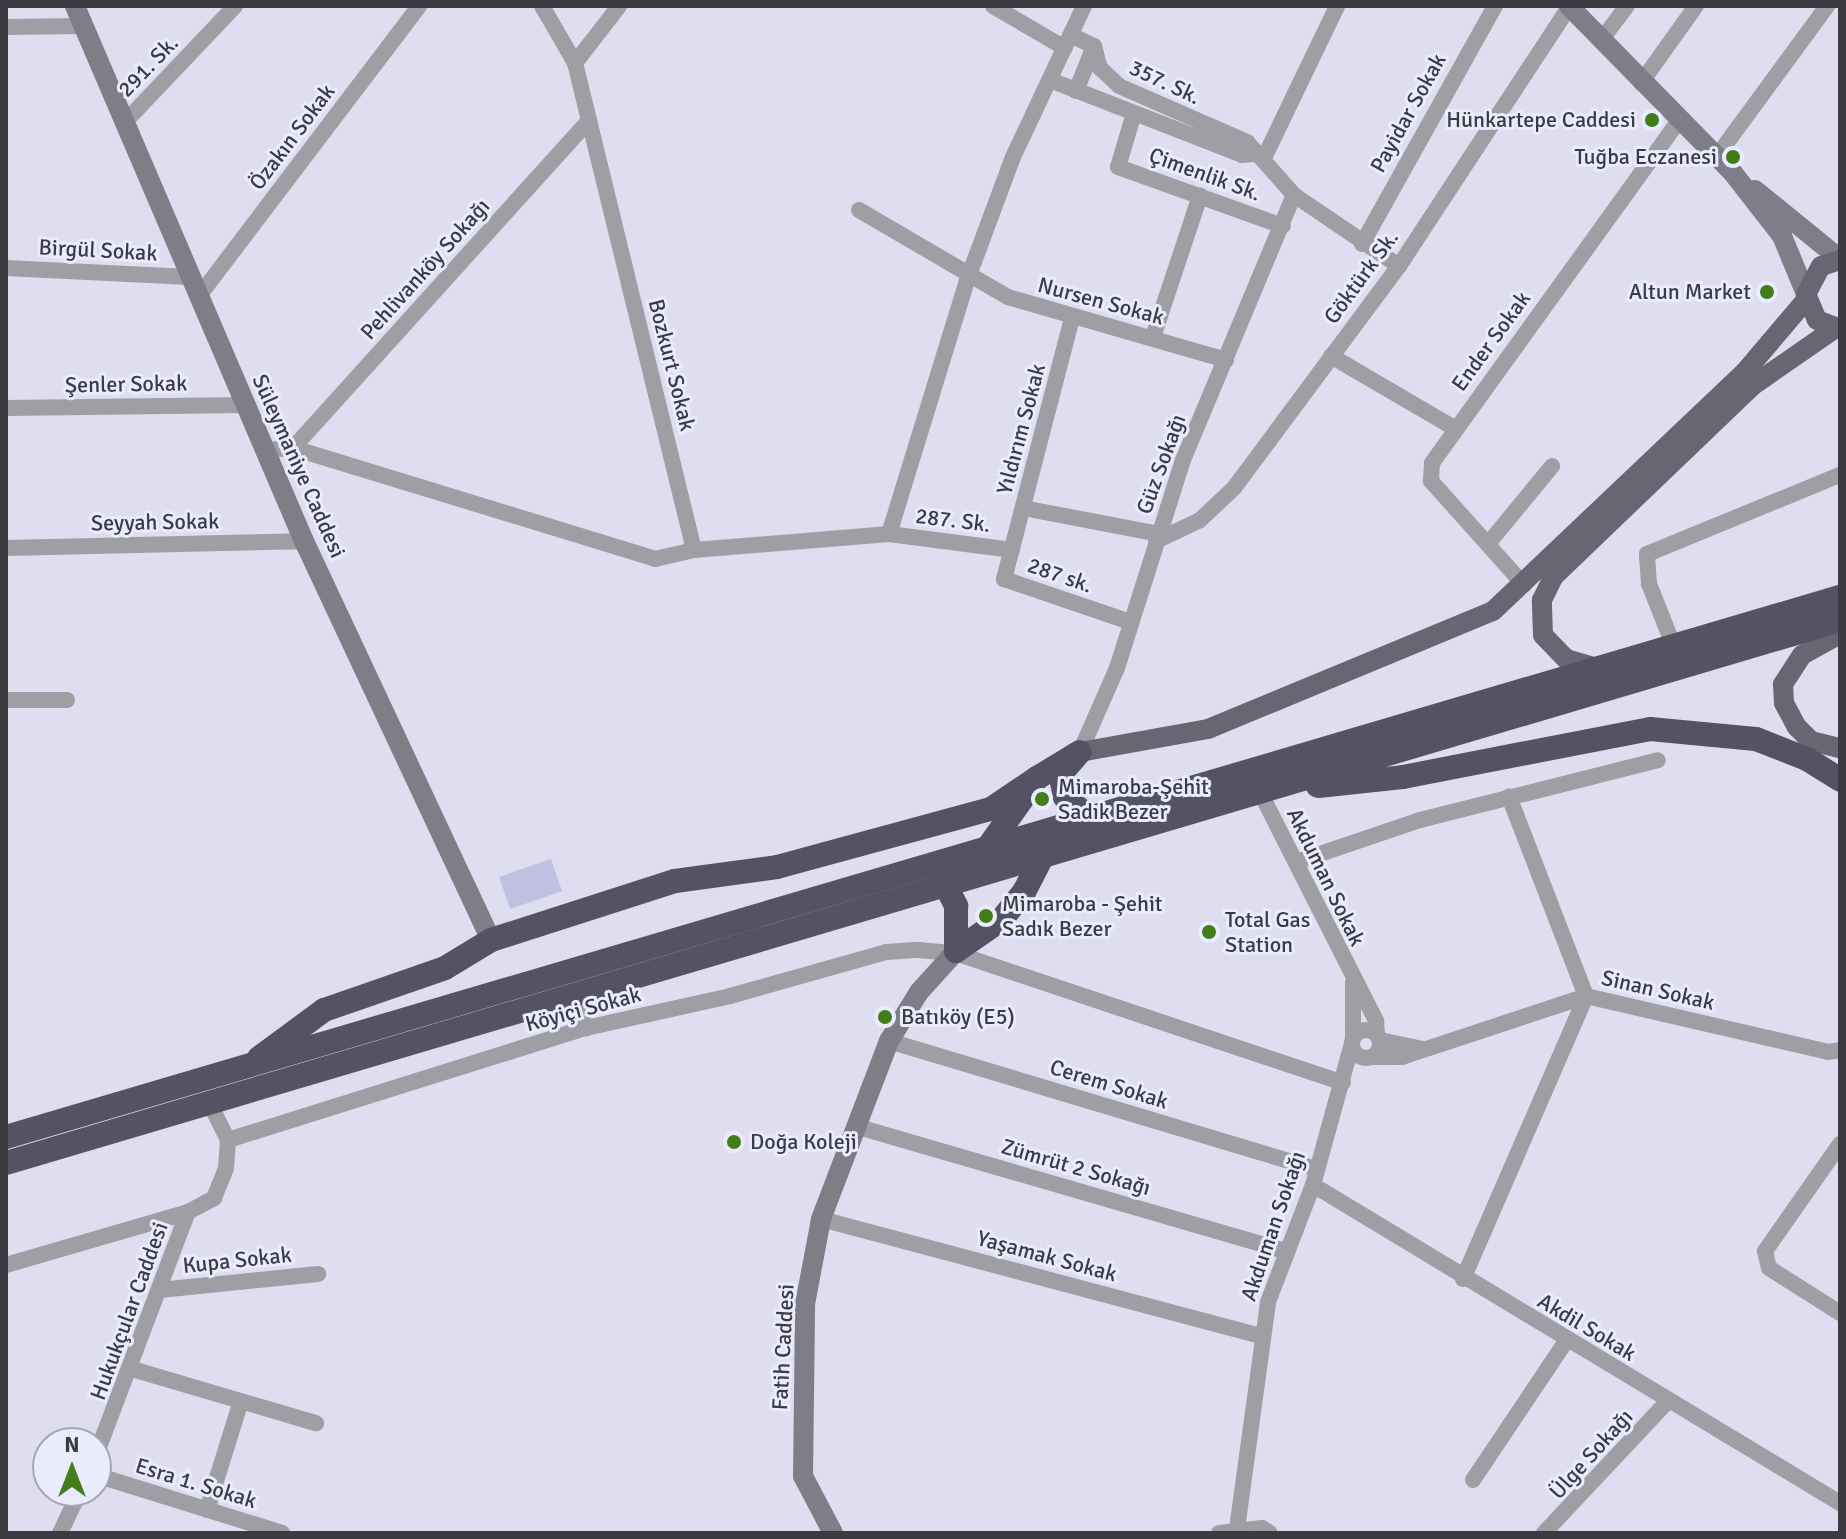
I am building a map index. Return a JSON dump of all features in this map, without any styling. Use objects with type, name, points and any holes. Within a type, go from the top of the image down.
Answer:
[{"type":"highway","points":[[6,1137],[1840,597]]},
{"type":"highway","points":[[6,1163],[1840,620]]},
{"type":"highway","points":[[1260,792],[1403,777],[1650,729],[1756,739],[1807,759],[1840,780]]},
{"type":"highway","points":[[1080,752],[1063,771],[1062,782],[1065,797],[1088,816]]},
{"type":"highway","points":[[243,1068],[324,1010],[445,968],[491,940],[675,881],[777,867],[991,809],[1080,752]]},
{"type":"highway","points":[[989,846],[1037,778]]},
{"type":"highway","points":[[956,952],[1002,919],[1024,892],[1043,855]]},
{"type":"highway","points":[[945,884],[956,906],[956,952]]},
{"type":"main road","name":"Süleymaniye Caddesi","points":[[75,6],[304,541],[491,940]]},
{"type":"main road","points":[[1569,6],[1641,83],[1681,118],[1733,173],[1782,236],[1817,320],[1837,329]]},
{"type":"main road","points":[[1080,752],[1192,732],[1255,712],[1493,611],[1524,585],[1744,373],[1806,297],[1821,266],[1840,259],[1802,223],[1733,173]]},
{"type":"main road","points":[[1601,669],[1566,659],[1543,635],[1542,600],[1553,577],[1752,386],[1837,329]]},
{"type":"main road","points":[[1840,634],[1802,655],[1783,684],[1784,703],[1797,727],[1811,741],[1840,748]]},
{"type":"main road","name":"Fatih Caddesi","points":[[833,1533],[803,1476],[805,1304],[821,1219],[889,1041],[919,992],[956,952]]},
{"type":"street","name":"291. Sk.","points":[[125,122],[235,6]]},
{"type":"street","name":"Özakın Sokak","points":[[199,296],[419,6]]},
{"type":"street","name":"Bozkurt Sokak","points":[[542,6],[575,63],[694,550]]},
{"type":"street","points":[[575,63],[619,6]]},
{"type":"street","points":[[993,6],[1068,42],[1094,46],[1076,91]]},
{"type":"street","points":[[265,450],[293,448],[655,559],[694,550],[889,534],[968,278],[1013,157],[1084,6]]},
{"type":"street","points":[[1259,156],[1337,6]]},
{"type":"street","name":"Payidar Sokak","points":[[1362,244],[1495,6]]},
{"type":"street","name":"Göktürk Sk.","points":[[1158,538],[1200,520],[1234,488],[1399,266],[1569,6]]},
{"type":"street","points":[[1602,39],[1627,6]]},
{"type":"street","points":[[1641,83],[1696,6]]},
{"type":"street","points":[[1717,156],[1827,6]]},
{"type":"street","points":[[6,27],[84,26]]},
{"type":"street","name":"357. Sk.","points":[[1094,46],[1100,68],[1119,86],[1247,142],[1294,195],[1362,244],[1399,266]]},
{"type":"street","name":"357. Sk.","points":[[1050,80],[1242,155],[1259,156]]},
{"type":"street","name":"Çimenlik Sk.","points":[[1134,113],[1118,167],[1283,226]]},
{"type":"street","name":"Ender Sokak","points":[[1524,585],[1431,481],[1432,463],[1454,428],[1681,118]]},
{"type":"street","name":"Pehlivanköy Sokağı","points":[[293,448],[589,120]]},
{"type":"street","name":"Güz Sokağı","points":[[1080,752],[1226,360],[1294,195]]},
{"type":"street","points":[[1153,337],[1200,196]]},
{"type":"street","name":"Nursen Sokak","points":[[859,210],[968,278],[1072,318],[1153,337],[1226,360]]},
{"type":"street","name":"Birgül Sokak","points":[[6,268],[189,277]]},
{"type":"street","name":"Yıldırım Sokak","points":[[1012,550],[1072,318]]},
{"type":"street","points":[[1331,356],[1454,428]]},
{"type":"street","name":"Şenler Sokak","points":[[6,408],[246,405]]},
{"type":"street","points":[[1488,544],[1552,466]]},
{"type":"street","points":[[1674,647],[1649,584],[1647,554],[1840,475]]},
{"type":"street","points":[[1023,508],[1158,538]]},
{"type":"street","name":"287. Sk.","points":[[889,534],[1012,550]]},
{"type":"street","name":"Seyyah Sokak","points":[[6,548],[304,541]]},
{"type":"street","name":"287 sk.","points":[[1012,550],[1004,579],[1130,622]]},
{"type":"street","points":[[6,700],[67,700]]},
{"type":"street","points":[[1296,862],[1509,796],[1658,760]]},
{"type":"street","name":"Akduman Sokak","points":[[1260,792],[1353,983],[1376,1021],[1378,1038]]},
{"type":"street","points":[[1463,1279],[1586,996],[1509,796]]},
{"type":"street","name":"Köyiçi Sokak","points":[[228,1140],[586,1028],[730,996],[887,952],[956,952],[1343,1082]]},
{"type":"street","name":"Akduman Sokak","points":[[1352,1041],[1353,983]]},
{"type":"street","points":[[572,993],[586,1028]]},
{"type":"street","name":"Sinan Sokak","points":[[1370,1057],[1387,1060],[1586,996],[1828,1052],[1840,1050]]},
{"type":"street","name":"Sinan Sokak","points":[[1352,1041],[1364,1030],[1378,1038],[1424,1049]]},
{"type":"street","points":[[1352,1041],[1358,1056],[1370,1057],[1378,1038]]},
{"type":"street","name":"Cerem Sokak","points":[[889,1041],[1315,1177]]},
{"type":"street","name":"Akduman Sokağı","points":[[1237,1529],[1262,1336],[1285,1251],[1315,1177],[1343,1082],[1344,1058],[1352,1041]]},
{"type":"street","name":"Akduman Sokağı","points":[[1343,1082],[1370,1057]]},
{"type":"street","points":[[210,1104],[228,1140]]},
{"type":"street","name":"Zümrüt 2 Sokağı","points":[[855,1126],[1285,1251]]},
{"type":"street","name":"Hukukçular Caddesi","points":[[108,1427],[132,1369],[188,1212],[214,1198],[226,1168],[228,1140]]},
{"type":"street","points":[[1840,1144],[1765,1251],[1769,1268],[1840,1313]]},
{"type":"street","name":"Akdil Sokak","points":[[1315,1177],[1463,1279],[1840,1503]]},
{"type":"street","points":[[6,1265],[188,1212]]},
{"type":"street","name":"Yaşamak Sokak","points":[[821,1219],[1262,1336]]},
{"type":"street","name":"Kupa Sokak","points":[[160,1290],[318,1274]]},
{"type":"street","points":[[1473,1480],[1566,1341]]},
{"type":"street","points":[[132,1369],[316,1423]]},
{"type":"street","points":[[207,1510],[241,1401]]},
{"type":"street","name":"Ülge Sokağı","points":[[1544,1533],[1667,1402]]},
{"type":"street","name":"Esra 1. Sokak","points":[[112,1480],[282,1533]]},
{"type":"street","points":[[60,1533],[72,1507]]},
{"type":"street","points":[[1219,1533],[1237,1529],[1265,1531]]},
{"type":"shaded area","points":[[551,859],[562,891],[510,909],[499,877]]},
{"type":"place","name":"Hünkartepe Caddesi","points":[[1652,120]]},
{"type":"place","name":"Tuğba Eczanesi","points":[[1733,157]]},
{"type":"place","name":"Altun Market","points":[[1767,292]]},
{"type":"place","name":"Mimaroba-Şehit Sadık Bezer","points":[[1042,799]]},
{"type":"place","name":"Mimaroba - Şehit Sadık Bezer","points":[[986,916]]},
{"type":"place","name":"Total Gas Station","points":[[1209,932]]},
{"type":"place","name":"Batıköy (E5)","points":[[885,1017]]},
{"type":"place","name":"Doğa Koleji","points":[[734,1142]]}]
